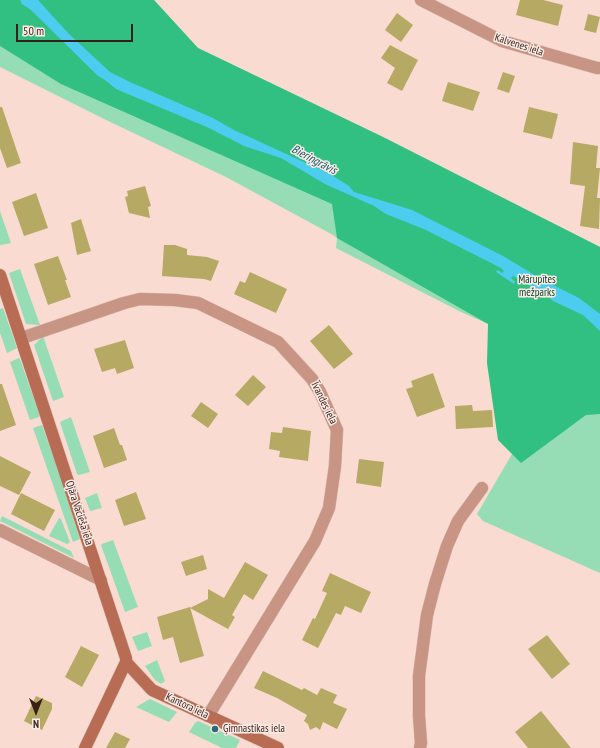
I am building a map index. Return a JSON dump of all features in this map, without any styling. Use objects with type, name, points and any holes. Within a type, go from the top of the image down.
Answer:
[{"type":"main road","name":"Ojāra Vācieša iela","points":[[0,275],[101,580],[126,662]]},
{"type":"main road","name":"Kantora iela","points":[[126,662],[152,690],[278,748]]},
{"type":"main road","points":[[85,748],[126,662]]},
{"type":"street","name":"Kalvenes iela","points":[[421,0],[502,41],[600,68]]},
{"type":"street","name":"Īvandes iela","points":[[22,338],[124,303],[140,299],[175,300],[198,303],[278,342],[312,379],[320,392],[337,430],[335,466],[329,508],[315,541],[208,716]]},
{"type":"street","points":[[420,748],[419,676],[427,615],[446,546],[458,521],[482,488]]},
{"type":"street","points":[[0,530],[101,580]]},
{"type":"green space","name":"Mārupītes mežparks","points":[[0,0],[154,0],[198,48],[383,137],[600,247],[600,573],[483,521],[477,514],[512,454],[503,425],[488,324],[459,311],[336,248],[337,238],[333,235],[226,177],[104,119],[0,67]]},
{"type":"green space","name":"Mārupītes mežparks","points":[[0,0],[154,0],[198,48],[383,137],[600,247],[600,414],[586,415],[521,463],[498,440],[487,363],[488,324],[337,238],[332,204],[61,84],[0,46]]},
{"type":"green space","points":[[0,211],[11,243],[1,245],[0,245]]},
{"type":"green space","points":[[20,269],[40,325],[26,324],[9,273]]},
{"type":"green space","points":[[3,308],[17,348],[7,353],[0,333],[0,309]]},
{"type":"green space","points":[[43,336],[64,397],[53,401],[34,345]]},
{"type":"green space","points":[[19,358],[40,416],[30,420],[10,362]]},
{"type":"green space","points":[[71,417],[90,472],[79,475],[77,474],[60,422]]},
{"type":"green space","points":[[42,425],[82,538],[73,542],[33,428]]},
{"type":"green space","points":[[97,493],[102,508],[90,511],[85,498]]},
{"type":"green space","points":[[2,516],[71,551],[74,558],[0,521]]},
{"type":"green space","points":[[59,518],[61,519],[70,542],[67,544],[49,536]]},
{"type":"green space","points":[[113,540],[138,607],[125,612],[101,545]]},
{"type":"green space","points":[[147,632],[152,646],[138,651],[132,637]]},
{"type":"green space","points":[[157,660],[165,681],[161,684],[155,680],[145,666]]},
{"type":"green space","points":[[150,699],[177,712],[169,722],[136,707]]},
{"type":"green space","points":[[198,721],[240,740],[236,748],[222,748],[189,732]]},
{"type":"water","points":[[20,0],[38,0],[69,34],[110,72],[213,118],[234,130],[330,174],[349,186],[354,192],[412,210],[503,256],[543,280],[579,298],[600,314],[600,331],[583,315],[553,301],[547,295],[513,276],[511,278],[515,282],[514,284],[496,272],[498,270],[502,273],[504,271],[501,268],[426,230],[386,214],[374,206],[325,184],[281,158],[244,146],[209,128],[116,89],[98,76],[31,10],[22,4]]},
{"type":"building","points":[[520,0],[543,0],[563,5],[558,26],[516,15]]},
{"type":"building","points":[[397,13],[413,25],[401,42],[385,30]]},
{"type":"building","points":[[588,14],[600,17],[596,33],[584,30]]},
{"type":"building","points":[[390,45],[418,60],[402,91],[387,83],[395,68],[381,58]]},
{"type":"building","points":[[503,72],[515,76],[509,93],[497,89]]},
{"type":"building","points":[[448,82],[480,92],[473,111],[442,101]]},
{"type":"building","points":[[0,107],[2,107],[21,163],[7,168],[0,148]]},
{"type":"building","points":[[529,107],[558,114],[552,139],[523,132]]},
{"type":"building","points":[[573,142],[598,146],[596,168],[600,168],[597,198],[600,198],[599,229],[580,226],[585,186],[570,184]]},
{"type":"building","points":[[145,186],[151,206],[148,207],[150,218],[129,213],[125,197],[128,196],[127,191]]},
{"type":"building","points":[[36,193],[48,228],[24,236],[12,202]]},
{"type":"building","points":[[81,219],[91,251],[77,255],[71,223]]},
{"type":"building","points":[[164,245],[175,245],[187,249],[187,255],[207,257],[219,261],[211,281],[204,279],[162,276]]},
{"type":"building","points":[[58,256],[67,280],[65,280],[71,297],[48,305],[34,264]]},
{"type":"building","points":[[250,272],[287,289],[276,313],[234,294],[240,281],[245,283]]},
{"type":"building","points":[[329,325],[353,354],[334,369],[310,341]]},
{"type":"building","points":[[125,340],[134,368],[117,374],[115,368],[102,372],[94,349]]},
{"type":"building","points":[[433,373],[445,407],[417,417],[406,389],[413,387],[411,381]]},
{"type":"building","points":[[253,375],[266,387],[248,406],[235,395]]},
{"type":"building","points":[[0,384],[2,384],[16,425],[0,431]]},
{"type":"building","points":[[201,402],[218,414],[208,428],[191,416]]},
{"type":"building","points":[[472,405],[473,411],[492,410],[493,427],[456,429],[455,406]]},
{"type":"building","points":[[283,427],[311,431],[308,461],[279,457],[280,451],[269,449],[271,432],[282,433]]},
{"type":"building","points":[[114,428],[127,460],[104,468],[93,436]]},
{"type":"building","points":[[0,456],[31,472],[19,495],[0,486]]},
{"type":"building","points":[[359,459],[384,462],[381,487],[356,483]]},
{"type":"building","points":[[136,492],[146,519],[124,526],[115,500]]},
{"type":"building","points":[[21,493],[55,510],[44,531],[11,514]]},
{"type":"building","points":[[203,555],[207,569],[186,576],[181,562]]},
{"type":"building","points":[[245,562],[268,575],[253,600],[244,594],[232,615],[235,617],[228,629],[190,608],[208,599],[208,589],[224,598]]},
{"type":"building","points":[[330,573],[371,592],[361,613],[345,606],[341,615],[336,613],[318,648],[302,640],[313,618],[315,619],[327,593],[322,591]]},
{"type":"building","points":[[190,607],[204,656],[180,663],[173,637],[163,640],[157,617]]},
{"type":"building","points":[[547,635],[570,664],[552,679],[528,649]]},
{"type":"building","points":[[81,646],[99,655],[82,687],[65,677]]},
{"type":"building","points":[[263,671],[302,690],[304,688],[317,695],[321,688],[337,695],[333,703],[347,709],[337,729],[323,722],[320,730],[316,727],[310,730],[308,724],[304,721],[307,715],[277,698],[254,688]]},
{"type":"building","points":[[36,696],[52,703],[52,709],[42,730],[24,721]]},
{"type":"building","points":[[541,711],[571,748],[528,748],[515,732]]},
{"type":"building","points":[[115,732],[130,739],[125,748],[106,748]]},
{"type":"place","name":"Ģimnastikas iela","points":[[215,729]]},
{"type":"water label","name":"Bieriņgrāvis","points":[[314,160]]}]
